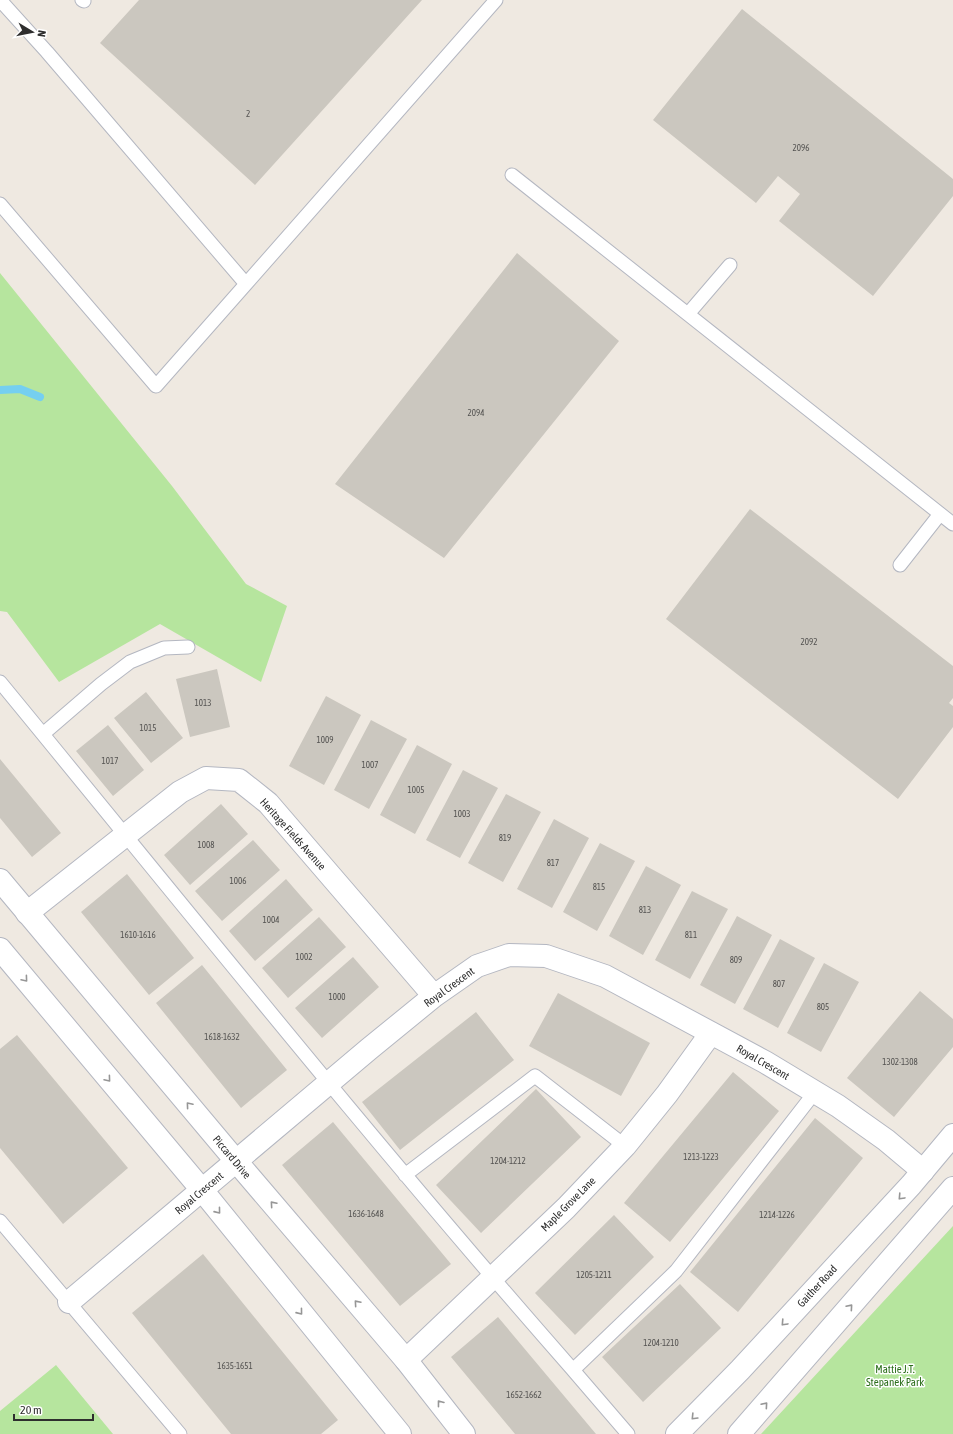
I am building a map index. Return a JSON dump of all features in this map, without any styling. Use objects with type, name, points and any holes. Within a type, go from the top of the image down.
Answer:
[{"type":"street","name":"Heritage Fields Avenue","points":[[27,913],[180,792],[206,778],[239,780],[268,803],[434,996]]},
{"type":"street","name":"Piccard Drive","points":[[0,880],[236,1161],[406,1360],[464,1434]]},
{"type":"street","points":[[0,949],[202,1190],[400,1434]]},
{"type":"street","name":"Royal Crescent","points":[[69,1302],[434,996],[477,966],[509,955],[546,956],[605,976],[765,1062],[838,1106],[868,1127],[923,1171]]},
{"type":"street","name":"Maple Grove Lane","points":[[406,1360],[566,1208],[625,1146],[667,1094],[711,1033]]},
{"type":"street","name":"Gaither Road","points":[[677,1434],[740,1370],[923,1171],[953,1135]]},
{"type":"street","points":[[739,1434],[953,1188]]},
{"type":"lane","points":[[0,0],[47,52],[246,284]]},
{"type":"lane","points":[[0,204],[156,386],[496,0]]},
{"type":"lane","points":[[512,175],[953,524]]},
{"type":"lane","points":[[688,314],[730,265]]},
{"type":"lane","points":[[900,565],[940,514]]},
{"type":"lane","points":[[43,734],[101,684],[130,662],[164,648],[188,647]]},
{"type":"lane","points":[[0,682],[405,1175],[492,1278],[628,1434]]},
{"type":"lane","points":[[405,1175],[535,1076],[625,1146]]},
{"type":"lane","points":[[573,1370],[676,1271],[815,1092]]},
{"type":"lane","points":[[0,1221],[180,1434]]},
{"type":"green space","points":[[0,273],[172,486],[246,584],[287,606],[261,682],[160,624],[59,682],[7,612],[0,611]]},
{"type":"green space","name":"Mattie J.T. Stepanek Park","points":[[953,1226],[953,1434],[761,1434]]},
{"type":"green space","points":[[56,1365],[113,1434],[0,1434],[0,1411]]},
{"type":"building","points":[[139,0],[422,0],[255,185],[100,43]]},
{"type":"building","points":[[742,9],[953,179],[953,196],[873,296],[779,221],[800,194],[778,176],[756,203],[653,120]]},
{"type":"building","points":[[517,253],[619,341],[444,558],[335,484]]},
{"type":"building","points":[[750,509],[953,666],[953,698],[949,703],[953,706],[953,727],[898,799],[666,619]]},
{"type":"building","points":[[217,669],[230,727],[190,737],[176,679]]},
{"type":"building","points":[[146,692],[183,738],[151,763],[114,718]]},
{"type":"building","points":[[326,696],[361,715],[324,785],[289,766]]},
{"type":"building","points":[[371,720],[407,739],[369,809],[334,790]]},
{"type":"building","points":[[108,725],[144,770],[113,796],[76,751]]},
{"type":"building","points":[[417,745],[452,764],[415,834],[380,815]]},
{"type":"building","points":[[0,759],[61,833],[32,857],[0,818]]},
{"type":"building","points":[[463,770],[498,788],[460,858],[426,840]]},
{"type":"building","points":[[506,794],[541,812],[503,882],[468,863]]},
{"type":"building","points":[[221,804],[248,834],[190,885],[164,855]]},
{"type":"building","points":[[554,819],[589,838],[552,908],[517,889]]},
{"type":"building","points":[[253,840],[280,870],[222,921],[195,891]]},
{"type":"building","points":[[600,843],[635,861],[597,931],[563,912]]},
{"type":"building","points":[[646,866],[681,885],[643,955],[609,936]]},
{"type":"building","points":[[127,874],[194,958],[149,995],[81,912]]},
{"type":"building","points":[[286,879],[313,910],[255,961],[229,931]]},
{"type":"building","points":[[692,891],[728,909],[690,979],[655,960]]},
{"type":"building","points":[[737,916],[772,935],[735,1004],[700,985]]},
{"type":"building","points":[[319,917],[346,947],[288,998],[262,968]]},
{"type":"building","points":[[780,939],[815,958],[778,1028],[743,1009]]},
{"type":"building","points":[[353,957],[379,987],[322,1038],[295,1008]]},
{"type":"building","points":[[824,963],[859,982],[821,1052],[787,1033]]},
{"type":"building","points":[[202,965],[287,1070],[241,1108],[156,1003]]},
{"type":"building","points":[[920,991],[953,1019],[953,1047],[894,1117],[847,1078]]},
{"type":"building","points":[[558,993],[650,1043],[621,1096],[529,1046]]},
{"type":"building","points":[[476,1012],[514,1060],[400,1150],[362,1102]]},
{"type":"building","points":[[17,1035],[128,1168],[63,1224],[0,1148],[0,1049]]},
{"type":"building","points":[[733,1072],[779,1111],[670,1242],[624,1203]]},
{"type":"building","points":[[536,1089],[581,1137],[481,1233],[436,1185]]},
{"type":"building","points":[[815,1118],[863,1158],[738,1312],[690,1272]]},
{"type":"building","points":[[333,1122],[451,1264],[400,1306],[282,1165]]},
{"type":"building","points":[[614,1215],[654,1257],[575,1335],[535,1293]]},
{"type":"building","points":[[203,1254],[338,1420],[321,1434],[231,1434],[132,1313]]},
{"type":"building","points":[[680,1284],[721,1328],[643,1402],[602,1357]]},
{"type":"building","points":[[498,1317],[596,1434],[515,1434],[451,1357]]},
{"type":"waterway","points":[[0,390],[20,389],[40,397]]}]
